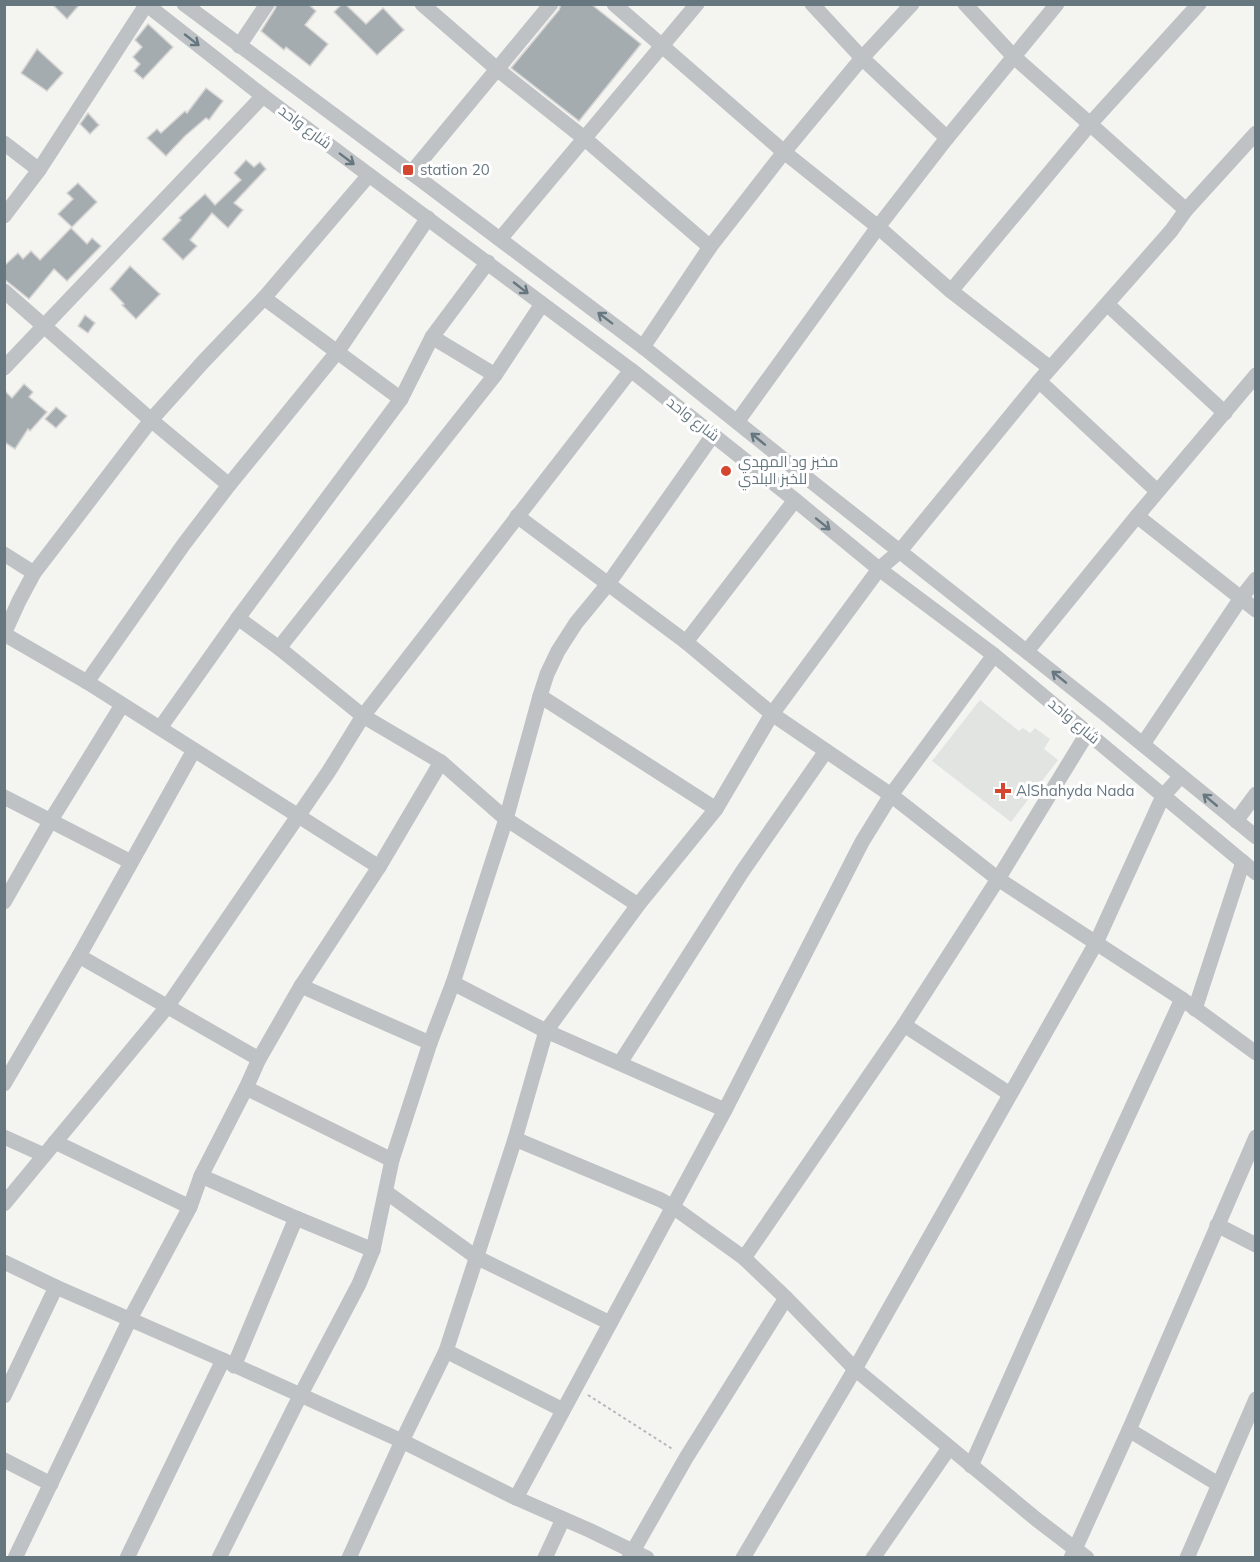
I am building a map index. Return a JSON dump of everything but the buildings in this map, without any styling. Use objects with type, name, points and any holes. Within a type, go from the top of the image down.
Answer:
[{"type":"street","name":"شارع واحد","points":[[184,4],[643,347],[1027,651],[1256,837]]},
{"type":"street","points":[[239,46],[267,4]]},
{"type":"street","points":[[422,4],[497,69],[584,138],[710,247]]},
{"type":"street","points":[[411,173],[551,4]]},
{"type":"street","points":[[614,4],[784,152],[878,227],[951,291],[1050,368]]},
{"type":"street","points":[[500,240],[697,4]]},
{"type":"street","points":[[812,4],[862,58],[947,138]]},
{"type":"street","points":[[643,347],[710,247],[784,152],[862,58],[912,4]]},
{"type":"street","points":[[965,4],[1014,57],[1186,210]]},
{"type":"street","points":[[737,422],[878,227],[947,138],[1057,4]]},
{"type":"street","points":[[951,291],[1090,124],[1199,4]]},
{"type":"street","name":"شارع واحد","points":[[146,5],[263,96],[631,370],[879,569],[994,655],[1256,873]]},
{"type":"street","points":[[4,216],[39,170],[146,5]]},
{"type":"street","points":[[4,368],[263,96]]},
{"type":"street","points":[[349,1557],[446,1351],[515,1138],[546,1031],[638,905],[716,809],[772,714],[879,569],[900,551],[1050,368],[1171,231],[1186,210],[1256,133]]},
{"type":"street","points":[[4,143],[39,170]]},
{"type":"street","points":[[369,175],[264,298],[151,420],[34,573],[4,634],[87,682],[379,867]]},
{"type":"street","points":[[87,682],[184,544],[338,351],[428,218]]},
{"type":"street","points":[[160,728],[238,618],[401,399],[432,337],[488,262]]},
{"type":"street","points":[[4,291],[229,485]]},
{"type":"street","points":[[264,298],[401,399]]},
{"type":"street","points":[[279,648],[495,375],[542,304]]},
{"type":"street","points":[[1107,304],[1225,413]]},
{"type":"street","points":[[432,337],[495,375]]},
{"type":"street","points":[[4,1204],[166,1007],[329,771],[363,716],[631,370]]},
{"type":"street","points":[[1027,651],[1157,491],[1256,375]]},
{"type":"street","points":[[1039,381],[1157,491]]},
{"type":"street","points":[[219,1557],[359,1284],[373,1250],[392,1160],[506,819],[547,674],[558,651],[576,623],[608,584],[713,435]]},
{"type":"street","points":[[686,642],[795,500]]},
{"type":"street","points":[[517,516],[686,642],[772,714],[891,795],[998,879],[1182,999],[1256,1053]]},
{"type":"street","points":[[1137,516],[1256,610]]},
{"type":"street","points":[[4,554],[34,573]]},
{"type":"street","points":[[1143,744],[1256,579]]},
{"type":"street","points":[[238,618],[363,716],[441,762],[506,819],[638,905]]},
{"type":"street","points":[[516,1498],[725,1110],[861,842],[891,795],[994,655]]},
{"type":"street","points":[[540,696],[716,809]]},
{"type":"street","points":[[4,902],[51,820],[122,705]]},
{"type":"street","points":[[744,1258],[904,1025],[998,879],[1088,732]]},
{"type":"street","points":[[4,1084],[79,956],[194,750]]},
{"type":"street","points":[[620,1063],[742,872],[826,751]]},
{"type":"street","points":[[15,1557],[130,1319],[190,1208],[201,1176],[259,1059],[301,986],[379,867],[441,762]]},
{"type":"street","points":[[743,1557],[855,1369],[1096,943],[1163,796],[1181,776]]},
{"type":"street","points":[[1236,821],[1256,794]]},
{"type":"street","points":[[4,797],[131,862]]},
{"type":"street","points":[[1195,1009],[1243,862]]},
{"type":"street","points":[[79,956],[259,1059]]},
{"type":"street","points":[[453,983],[546,1031],[725,1110]]},
{"type":"street","points":[[301,986],[430,1043]]},
{"type":"street","points":[[971,1466],[1182,999]]},
{"type":"street","points":[[904,1025],[1010,1094]]},
{"type":"street","points":[[246,1088],[392,1160]]},
{"type":"street","points":[[4,1137],[44,1155]]},
{"type":"street","points":[[515,1138],[661,1200],[744,1258],[855,1369],[1078,1554],[1256,1137]]},
{"type":"street","points":[[55,1142],[190,1208]]},
{"type":"street","points":[[201,1176],[373,1250]]},
{"type":"street","points":[[386,1192],[476,1257],[610,1323]]},
{"type":"street","points":[[127,1557],[228,1363],[296,1218]]},
{"type":"street","points":[[1217,1225],[1256,1245]]},
{"type":"street","points":[[4,1262],[402,1441],[636,1555],[686,1458],[786,1298]]},
{"type":"street","points":[[4,1396],[56,1287]]},
{"type":"street","points":[[446,1351],[563,1410]]},
{"type":"street","points":[[1187,1557],[1256,1400]]},
{"type":"street","points":[[1129,1430],[1218,1484]]},
{"type":"street","points":[[873,1557],[949,1448]]},
{"type":"street","points":[[4,1460],[51,1484]]},
{"type":"street","points":[[545,1557],[563,1519]]},
{"type":"path","points":[[576,1387],[686,1458]]},
{"type":"shaded area","name":"AlShahyda Nada","points":[[980,700],[1019,731],[1023,728],[1030,733],[1035,728],[1050,739],[1044,749],[1058,760],[1011,822],[932,761]]},
{"type":"place","name":"station 20","points":[[408,170]]},
{"type":"place","name":"مخبز ود المهدي للخبز البلدي","points":[[726,471]]},
{"type":"place","name":"AlShahyda Nada","points":[[1003,791]]}]
